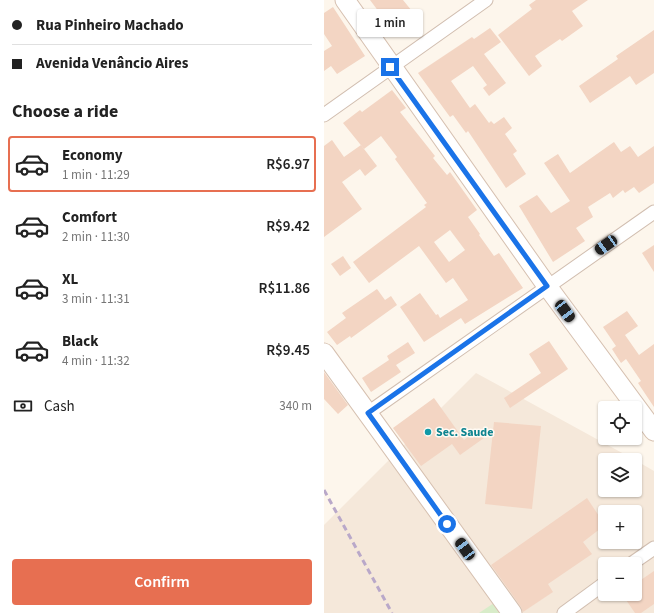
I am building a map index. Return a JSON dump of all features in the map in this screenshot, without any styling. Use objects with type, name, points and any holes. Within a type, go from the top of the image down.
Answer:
[{"type":"street","points":[[345,0],[390,67],[547,286],[654,431]]},
{"type":"street","points":[[324,115],[486,0]]},
{"type":"street","points":[[368,413],[654,212]]},
{"type":"street","points":[[324,353],[512,613]]},
{"type":"street","points":[[641,557],[654,548]]},
{"type":"street","points":[[564,613],[598,588]]},
{"type":"shaded area","points":[[476,373],[598,440],[598,445],[608,445],[622,453],[598,453],[598,497],[642,497],[642,464],[654,471],[654,613],[324,613],[324,525]]},
{"type":"green space","points":[[497,601],[505,613],[479,613]]},
{"type":"building","points":[[370,0],[403,0],[420,21],[401,36],[388,18],[385,20]]},
{"type":"building","points":[[536,0],[588,0],[572,11],[583,26],[562,41],[560,39],[535,56],[542,66],[529,76],[498,35],[532,9],[529,5]]},
{"type":"building","points":[[333,7],[365,56],[337,74],[331,66],[324,71],[324,51],[332,46],[324,34],[324,13]]},
{"type":"building","points":[[490,28],[501,42],[484,54],[506,83],[489,96],[483,88],[487,85],[473,66],[451,81],[470,108],[475,104],[489,123],[491,121],[494,124],[504,117],[512,128],[505,134],[517,151],[513,154],[526,174],[506,188],[468,131],[466,133],[453,115],[450,117],[418,73],[472,37],[474,39]]},
{"type":"building","points":[[654,30],[654,73],[636,85],[630,76],[590,103],[579,86],[618,59],[616,56]]},
{"type":"building","points":[[392,90],[406,108],[400,112],[435,156],[433,158],[447,175],[450,172],[477,210],[468,217],[480,234],[479,235],[494,256],[499,253],[523,288],[465,324],[461,318],[424,342],[400,307],[420,293],[436,315],[438,314],[440,318],[468,300],[453,278],[446,283],[419,246],[369,283],[353,262],[426,207],[424,205],[427,203],[395,159],[397,157],[381,136],[364,149],[343,123],[360,110],[362,112]],"holes":[[[450,230],[465,250],[449,262],[434,242]]]},
{"type":"building","points":[[332,140],[344,157],[361,145],[377,166],[365,176],[360,169],[342,182],[362,209],[324,237],[324,146]]},
{"type":"building","points":[[614,142],[621,152],[630,146],[638,157],[654,146],[654,183],[639,193],[634,187],[625,193],[623,190],[613,198],[610,193],[588,207],[593,217],[576,228],[585,241],[553,262],[519,206],[537,195],[551,213],[570,201],[544,163],[558,154],[570,173]]},
{"type":"building","points":[[654,245],[654,272],[642,253]]},
{"type":"building","points":[[343,256],[351,268],[340,276],[331,264]]},
{"type":"building","points":[[377,289],[385,300],[391,296],[397,305],[351,338],[350,336],[337,345],[327,332],[346,318],[342,313]]},
{"type":"building","points":[[627,311],[638,326],[625,335],[639,355],[654,344],[654,407],[638,383],[641,381],[626,359],[621,363],[612,349],[616,346],[603,327]]},
{"type":"building","points":[[549,341],[568,369],[510,408],[504,398],[541,373],[529,354]]},
{"type":"building","points":[[408,342],[415,353],[396,365],[401,372],[371,392],[362,378],[389,360],[387,356]]},
{"type":"building","points":[[324,372],[348,405],[338,414],[324,399]]},
{"type":"building","name":"Sec. Saude","points":[[434,398],[464,440],[478,430],[484,438],[460,455],[452,444],[421,466],[393,428]]},
{"type":"building","points":[[494,422],[541,426],[532,509],[485,504]]},
{"type":"building","points":[[587,498],[598,514],[598,530],[583,542],[592,554],[548,584],[553,592],[523,612],[491,565]]},
{"type":"building","points":[[654,571],[654,604],[641,613],[635,613],[627,601],[642,601],[642,579]]},
{"type":"railway","points":[[324,490],[392,613]]},
{"type":"place","name":"Sec. Saude","points":[[428,432]]},
{"type":"route","points":[[390,67],[547,286],[368,413],[447,524]]}]
